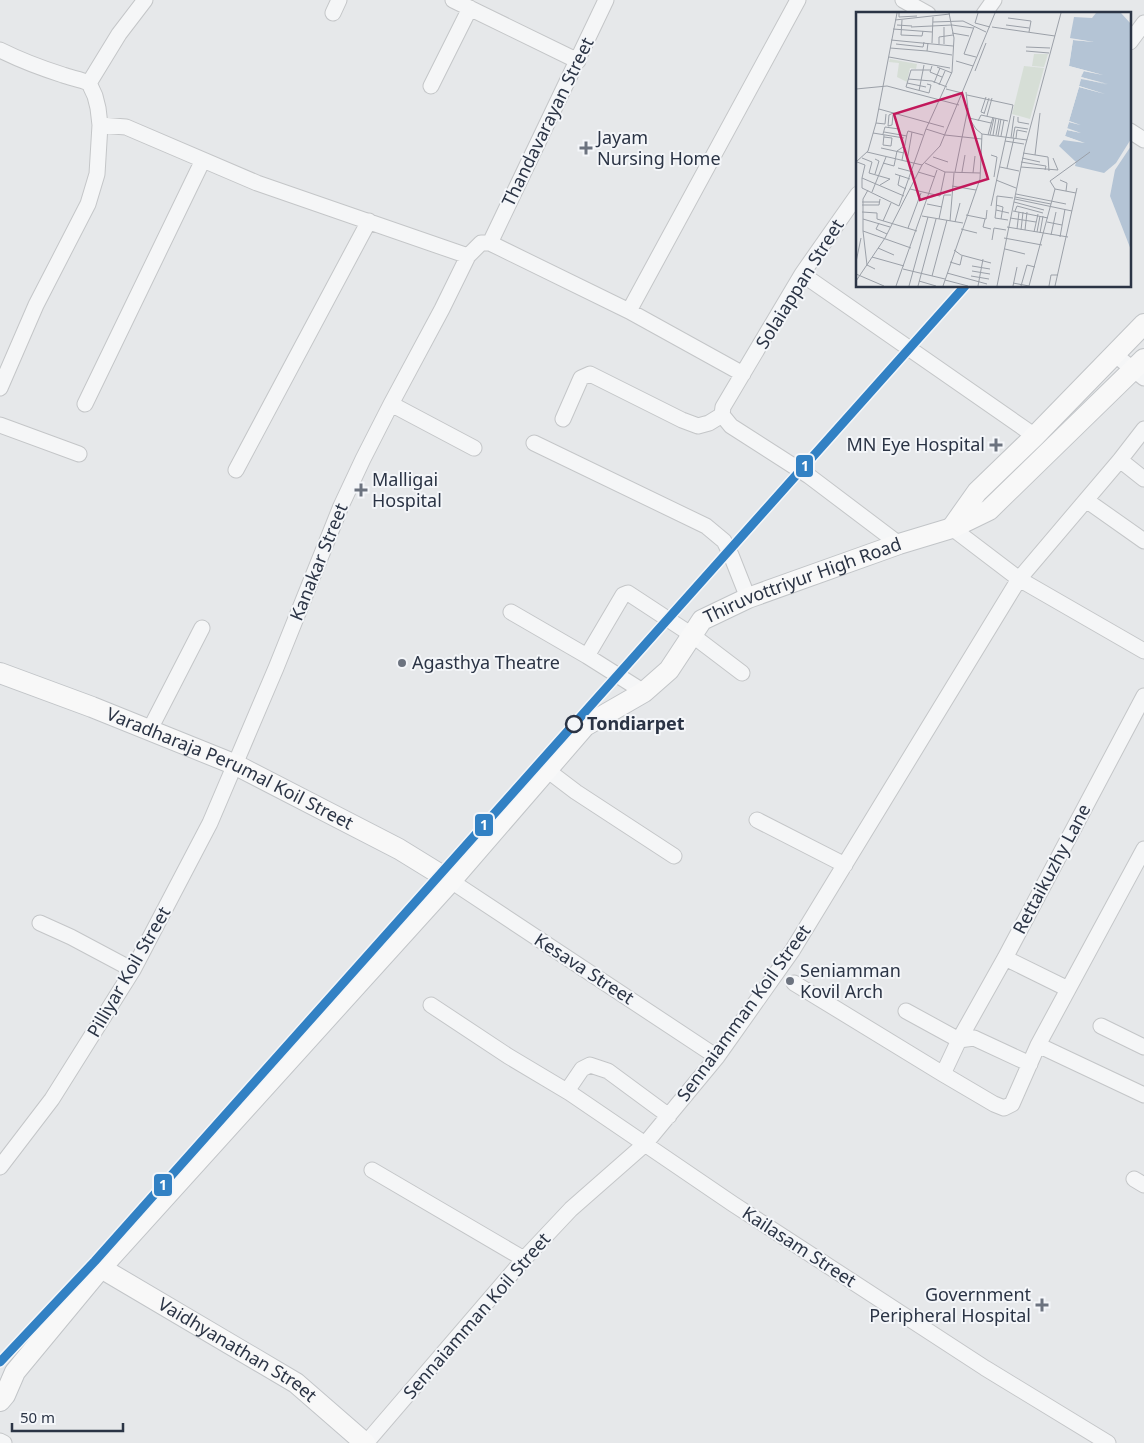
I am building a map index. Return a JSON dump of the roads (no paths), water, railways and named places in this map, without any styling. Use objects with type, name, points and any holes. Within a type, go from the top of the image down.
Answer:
[{"type":"main road","points":[[952,528],[977,492],[1036,436],[1144,324]]},
{"type":"main road","name":"Thiruvottriyur High Road","points":[[0,1401],[5,1395],[8,1376],[101,1268],[451,881],[585,726],[644,692],[669,670],[702,620],[748,598],[899,544],[952,528],[990,510],[1140,369]]},
{"type":"main road","name":"Varadharaja Perumal Koil Street","points":[[0,673],[92,707],[236,765],[399,849],[451,881]]},
{"type":"main road","name":"Vaidhyanathan Street","points":[[101,1268],[296,1383],[366,1443]]},
{"type":"street","points":[[89,82],[119,34],[145,0]]},
{"type":"street","points":[[453,0],[578,61]]},
{"type":"street","name":"Thandavarayan Street","points":[[490,243],[606,0]]},
{"type":"street","points":[[629,311],[798,0]]},
{"type":"street","points":[[903,0],[924,12]]},
{"type":"street","points":[[985,12],[994,0]]},
{"type":"street","points":[[431,86],[470,8]]},
{"type":"street","points":[[1132,39],[1144,23]]},
{"type":"street","points":[[0,50],[23,61],[65,76],[89,82],[97,102],[100,125],[97,174],[88,204],[36,304],[0,388]]},
{"type":"street","points":[[100,125],[126,127],[257,183],[468,256],[482,243],[490,243],[629,311],[743,374]]},
{"type":"street","points":[[1132,132],[1144,140]]},
{"type":"street","points":[[85,404],[203,160]]},
{"type":"street","name":"Solaiappan Street","points":[[722,415],[722,407],[802,274],[856,197]]},
{"type":"street","points":[[236,470],[369,221]]},
{"type":"street","name":"Kanakar Street","points":[[236,765],[341,506],[391,404],[468,256]]},
{"type":"street","points":[[802,274],[1036,436]]},
{"type":"street","points":[[1114,354],[1140,369]]},
{"type":"street","points":[[563,419],[581,378],[590,374],[682,420],[698,426],[709,423],[722,415],[731,426],[809,476],[899,544]]},
{"type":"street","points":[[391,404],[474,448]]},
{"type":"street","points":[[0,425],[79,454]]},
{"type":"street","name":"Sennaiamman Koil Street","points":[[366,1443],[524,1260],[571,1209],[645,1144],[786,978],[845,865],[1019,580],[1144,429]]},
{"type":"street","points":[[534,443],[706,526],[724,541],[748,598]]},
{"type":"street","points":[[1120,460],[1144,479]]},
{"type":"street","points":[[1086,500],[1144,541]]},
{"type":"street","points":[[952,528],[1019,580],[1144,650]]},
{"type":"street","points":[[586,656],[623,595],[628,593],[692,635],[742,673]]},
{"type":"street","points":[[511,612],[644,692]]},
{"type":"street","points":[[149,731],[202,628]]},
{"type":"street","name":"Rettaikuzhy Lane","points":[[943,1074],[959,1040],[1005,958],[1144,696]]},
{"type":"street","name":"Pilliyar Koil Street","points":[[0,1167],[52,1099],[133,970],[210,823],[236,765]]},
{"type":"street","points":[[547,770],[576,792],[674,856]]},
{"type":"street","points":[[757,820],[845,865]]},
{"type":"street","points":[[786,978],[943,1074],[1004,1108],[1012,1104],[1038,1045],[1144,849]]},
{"type":"street","name":"Kesava Street","points":[[451,881],[717,1057]]},
{"type":"street","points":[[40,923],[133,970]]},
{"type":"street","points":[[1005,958],[1068,989]]},
{"type":"street","name":"Kailasam Street","points":[[431,1005],[508,1056],[566,1091],[741,1209],[976,1363],[1108,1443]]},
{"type":"street","points":[[906,1011],[959,1040],[974,1038],[1030,1064]]},
{"type":"street","points":[[1101,1026],[1144,1047]]},
{"type":"street","points":[[1038,1045],[1144,1095]]},
{"type":"street","points":[[566,1091],[582,1068],[590,1065],[608,1071],[669,1116]]},
{"type":"street","points":[[372,1170],[524,1260]]},
{"type":"street","points":[[0,1441],[4,1443]]},
{"type":"place","name":"Jayam Nursing Home","points":[[586,148]]},
{"type":"place","name":"MN Eye Hospital","points":[[996,445]]},
{"type":"place","name":"Malligai Hospital","points":[[361,490]]},
{"type":"place","name":"Agasthya Theatre","points":[[402,663]]},
{"type":"place","name":"Tondiarpet","points":[[574,724]]},
{"type":"place","name":"Seniamman Kovil Arch","points":[[790,981]]},
{"type":"place","name":"Government Peripheral Hospital","points":[[1042,1305]]}]
